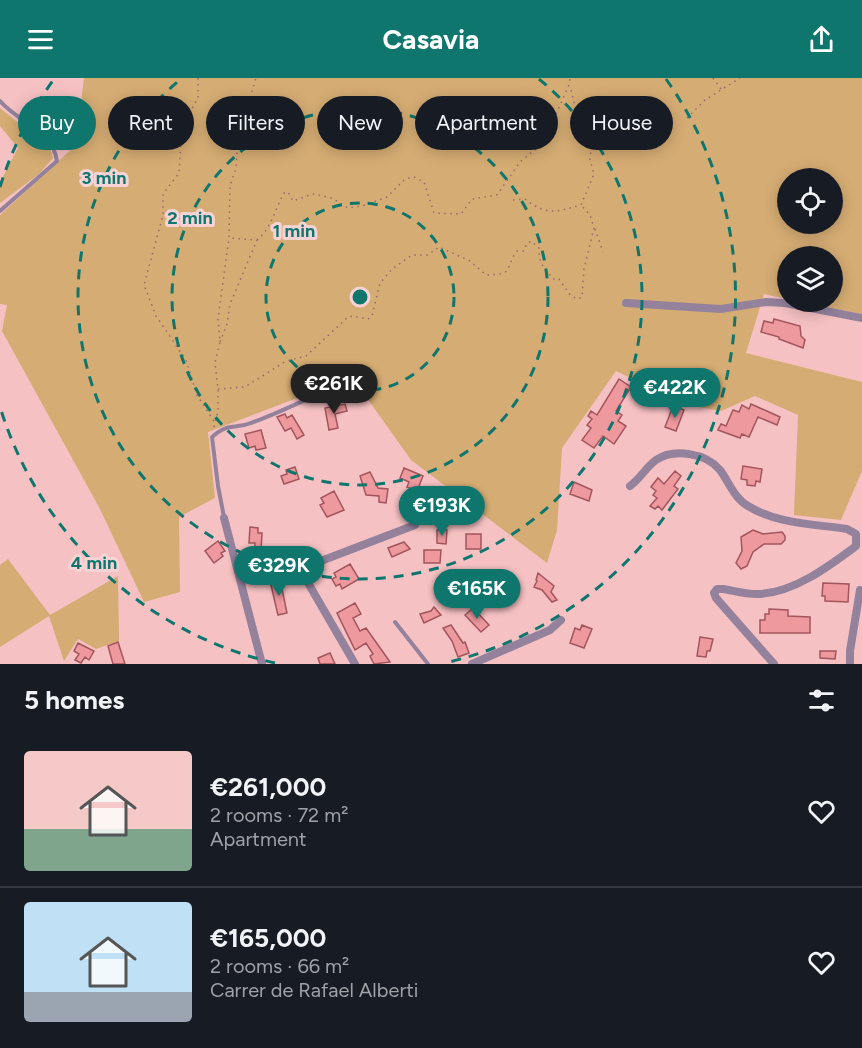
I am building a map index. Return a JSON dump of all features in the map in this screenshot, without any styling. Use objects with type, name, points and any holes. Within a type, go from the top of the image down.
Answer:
[{"type":"street","points":[[626,303],[721,309],[766,302],[785,303],[862,318]]},
{"type":"street","points":[[630,486],[659,458],[682,454],[695,455],[709,459],[745,504],[768,517],[847,529],[856,534],[856,546],[828,566],[786,589],[760,595],[723,589],[717,589],[714,593],[774,664]]},
{"type":"street","points":[[224,518],[262,664]]},
{"type":"street","points":[[355,664],[300,569],[415,525]]},
{"type":"street","points":[[850,664],[860,590]]},
{"type":"street","points":[[472,664],[550,630],[561,620]]},
{"type":"lane","points":[[0,101],[44,135],[56,148],[57,160],[0,211]]},
{"type":"lane","points":[[224,518],[212,437],[222,428],[249,424],[325,390],[351,382]]},
{"type":"lane","points":[[395,622],[428,664]]},
{"type":"path","points":[[198,78],[198,98],[182,126],[179,173],[163,194],[163,215],[144,285],[156,316],[186,360],[196,394],[215,423]]},
{"type":"path","points":[[220,342],[218,319],[229,238],[230,186],[236,168],[236,125],[247,108],[256,78]]},
{"type":"path","points":[[212,437],[218,411],[219,389],[215,363],[227,324],[230,304],[257,240],[266,233],[284,193],[288,192],[293,201],[313,194],[332,198],[348,208],[362,206],[387,197],[405,179],[414,177],[424,182],[434,213],[461,214],[472,199],[497,195],[520,162],[537,148],[553,121],[570,78]]},
{"type":"path","points":[[713,78],[722,90]]},
{"type":"path","points":[[687,118],[705,100],[740,78]]},
{"type":"path","points":[[569,85],[582,133],[591,150],[590,160],[594,174],[581,205]]},
{"type":"path","points":[[513,200],[525,199],[537,208],[558,212],[581,205]]},
{"type":"path","points":[[581,205],[590,215],[603,252]]},
{"type":"path","points":[[219,389],[245,387],[286,361],[306,356],[348,317],[368,319],[372,316],[380,283],[392,269],[412,255],[428,255],[439,247],[445,248],[450,254],[470,261],[486,275],[503,274],[511,268],[517,251],[524,251],[531,241],[539,248],[538,256],[543,269],[555,280],[559,279],[571,296],[578,299],[582,297],[584,269],[594,228]]},
{"type":"path","points":[[229,238],[257,240]]},
{"type":"shaded area","points":[[84,78],[862,78],[862,314],[843,310],[843,246],[777,246],[777,297],[764,294],[746,353],[862,382],[862,471],[841,520],[794,515],[798,415],[755,396],[721,411],[688,405],[616,371],[562,448],[557,530],[547,563],[411,460],[352,377],[208,432],[215,498],[179,517],[180,592],[144,602],[100,509],[2,331],[7,305],[0,304],[0,215],[71,150],[96,150],[96,96],[82,96]]},
{"type":"shaded area","points":[[0,108],[18,122],[18,148],[0,126]]},
{"type":"shaded area","points":[[18,148],[18,150],[51,150],[53,158],[39,174],[0,203],[0,182]]},
{"type":"shaded area","points":[[8,559],[50,615],[118,576],[119,641],[96,649],[78,639],[64,661],[49,616],[0,647],[0,565]]},
{"type":"building","points":[[774,319],[800,326],[801,336],[805,340],[803,348],[761,332],[764,321],[773,323]]},
{"type":"building","points":[[619,379],[631,387],[616,411],[622,415],[618,421],[626,426],[614,444],[603,436],[594,448],[582,440],[591,428],[587,425],[592,419],[588,416],[591,411],[597,415]]},
{"type":"building","points":[[345,404],[347,411],[335,414],[338,428],[329,430],[325,408]]},
{"type":"building","points":[[751,404],[780,417],[777,425],[758,417],[749,437],[742,434],[740,438],[718,430],[721,424],[726,426],[733,410],[739,412],[742,405],[749,409]]},
{"type":"building","points":[[673,406],[684,410],[676,431],[665,427]]},
{"type":"building","points":[[285,414],[287,418],[292,415],[304,435],[297,439],[291,428],[285,431],[277,417]]},
{"type":"building","points":[[261,430],[266,448],[256,450],[255,446],[249,448],[245,434]]},
{"type":"building","points":[[743,466],[762,469],[760,482],[756,481],[755,486],[747,485],[747,480],[741,479]]},
{"type":"building","points":[[295,467],[299,479],[284,484],[281,476],[287,474],[286,470]]},
{"type":"building","points":[[404,468],[423,476],[417,491],[407,487],[409,482],[400,478]]},
{"type":"building","points":[[675,471],[681,476],[674,486],[678,489],[662,510],[658,506],[655,509],[650,506],[657,498],[653,495],[656,491],[651,487],[658,478],[664,484]]},
{"type":"building","points":[[370,472],[378,488],[388,489],[386,503],[379,502],[379,496],[366,495],[360,476]]},
{"type":"building","points":[[574,482],[592,490],[589,501],[570,494]]},
{"type":"building","points":[[334,491],[344,510],[327,517],[320,505],[324,503],[321,498]]},
{"type":"building","points":[[250,527],[258,528],[258,533],[262,533],[261,551],[255,551],[255,543],[249,543]]},
{"type":"building","points":[[437,530],[447,530],[446,544],[437,543]]},
{"type":"building","points":[[753,530],[763,534],[782,532],[785,540],[781,544],[764,544],[753,552],[747,566],[741,569],[736,563],[742,551],[741,537]]},
{"type":"building","points":[[466,534],[481,534],[481,549],[466,549]]},
{"type":"building","points":[[218,541],[225,551],[221,553],[223,556],[214,563],[205,551]]},
{"type":"building","points":[[404,542],[410,549],[392,557],[388,548]]},
{"type":"building","points":[[424,550],[441,550],[440,563],[424,563]]},
{"type":"building","points":[[350,564],[359,579],[342,589],[340,584],[336,586],[332,579],[336,577],[334,573]]},
{"type":"building","points":[[538,573],[554,586],[551,592],[557,600],[552,602],[542,590],[534,587]]},
{"type":"building","points":[[280,579],[287,613],[278,615],[270,581]]},
{"type":"building","points":[[823,583],[849,584],[848,602],[825,601],[825,596],[822,596]]},
{"type":"building","points":[[355,603],[361,614],[353,618],[360,631],[366,628],[390,662],[374,664],[370,656],[373,654],[366,643],[355,650],[337,613]]},
{"type":"building","points":[[434,607],[441,615],[424,623],[420,614],[431,611]]},
{"type":"building","points":[[473,608],[489,625],[481,632],[465,615]]},
{"type":"building","points":[[769,609],[788,610],[788,616],[810,617],[810,633],[760,633],[760,620],[765,620],[765,614],[769,614]]},
{"type":"building","points":[[451,625],[463,643],[465,642],[469,653],[458,657],[452,641],[443,628]]},
{"type":"building","points":[[582,625],[592,629],[584,648],[570,643],[575,628],[580,630]]},
{"type":"building","points":[[700,637],[713,639],[706,657],[697,656]]},
{"type":"building","points":[[118,642],[125,664],[113,664],[108,646]]},
{"type":"building","points":[[78,643],[94,651],[89,660],[85,657],[81,663],[75,660],[79,654],[74,651]]},
{"type":"building","points":[[820,651],[836,651],[835,659],[820,658]]},
{"type":"building","points":[[330,653],[335,664],[320,664],[318,658]]}]
